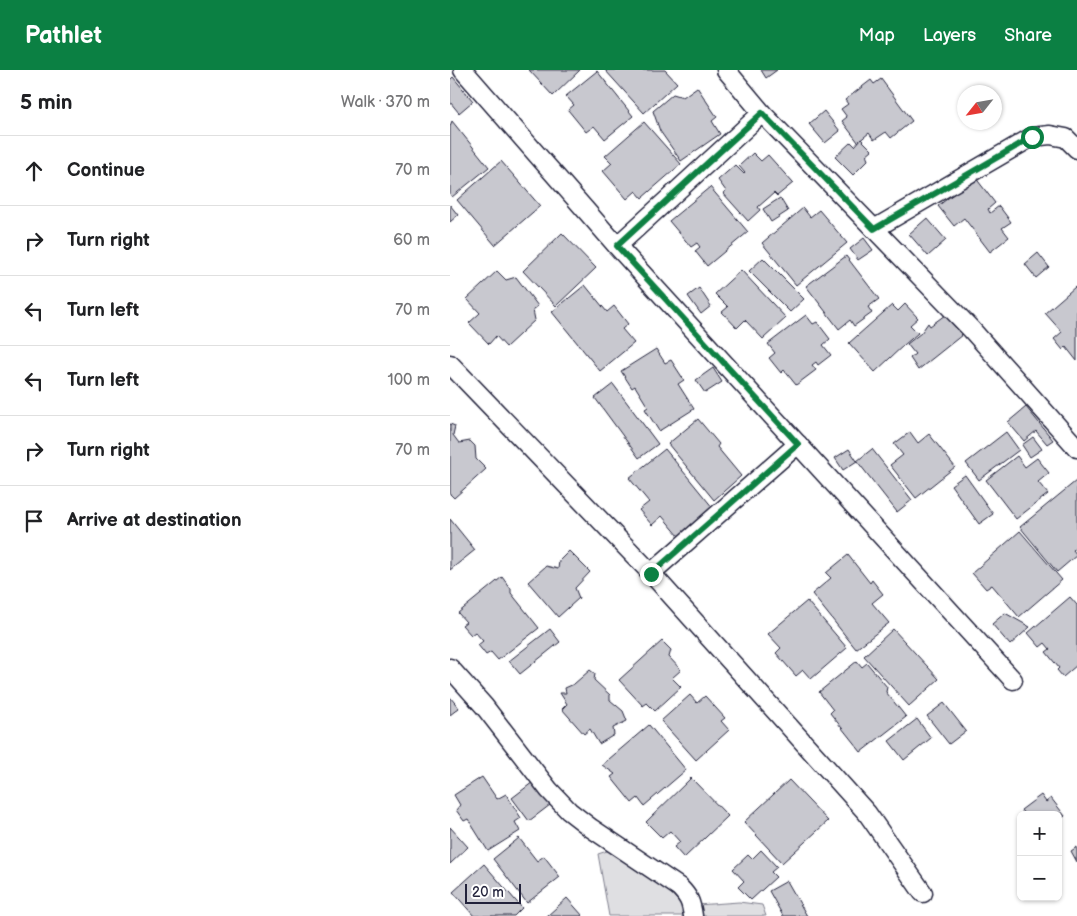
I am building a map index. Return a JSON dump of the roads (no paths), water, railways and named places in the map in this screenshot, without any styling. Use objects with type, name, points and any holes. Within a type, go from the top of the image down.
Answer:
[{"type":"street","points":[[463,70],[617,246],[1013,680]]},
{"type":"street","points":[[726,70],[762,113],[971,330],[1077,448]]},
{"type":"street","points":[[617,246],[762,113]]},
{"type":"street","points":[[874,229],[1032,137],[1050,135],[1066,138],[1077,149]]},
{"type":"street","points":[[451,372],[651,574],[867,813],[923,893]]},
{"type":"street","points":[[651,574],[798,444]]},
{"type":"street","points":[[450,668],[484,706],[549,790],[569,811],[679,887],[687,896],[693,916]]}]
